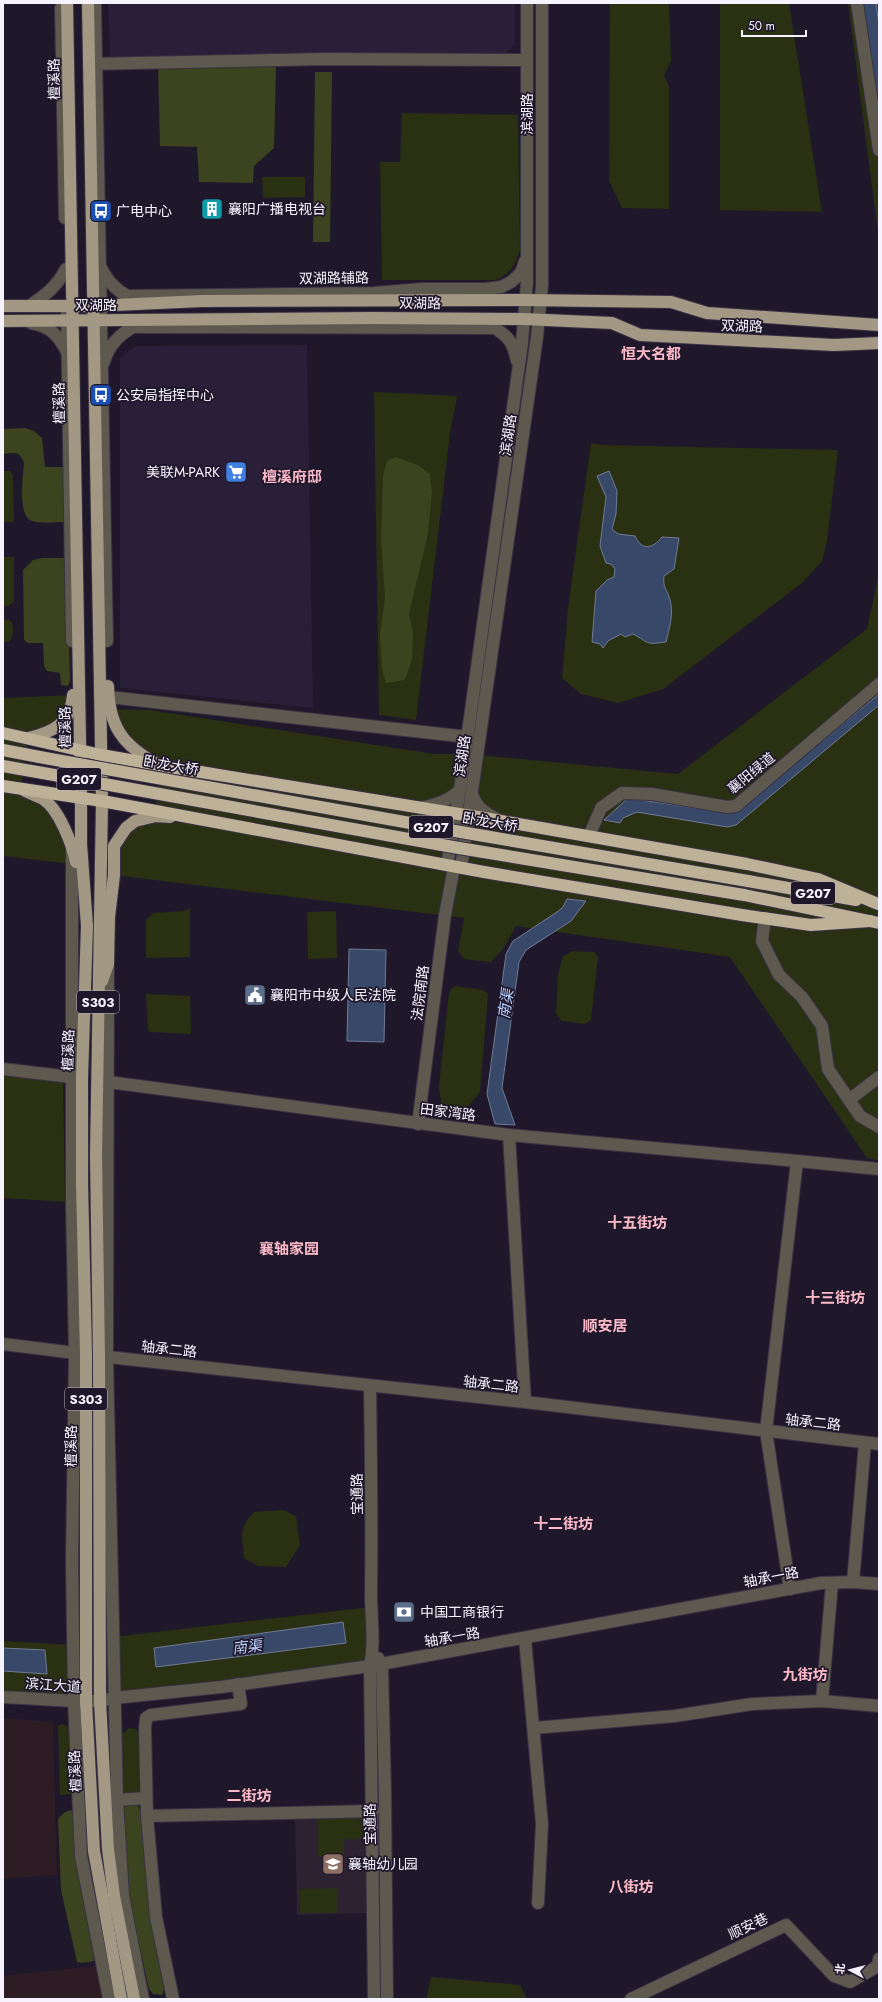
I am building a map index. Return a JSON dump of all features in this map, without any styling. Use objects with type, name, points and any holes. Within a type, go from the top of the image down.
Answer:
[{"type":"highway","points":[[3,733],[101,755],[462,814],[747,864],[818,879],[879,904]]},
{"type":"highway","name":"卧龙大桥","points":[[3,750],[455,832],[879,904]]},
{"type":"highway","name":"G207","points":[[3,766],[446,846],[744,896],[875,922]]},
{"type":"highway","points":[[3,786],[102,801],[454,867],[766,918],[811,925],[875,922]]},
{"type":"main road","name":"檀溪路","points":[[67,3],[70,320],[74,363],[82,798],[81,844],[86,918],[77,1077],[82,1183],[81,1353],[86,1702],[94,1851],[110,1976],[121,1999]]},
{"type":"main road","name":"檀溪路","points":[[88,3],[93,64],[98,320],[99,622],[104,697],[101,755],[102,801],[98,989],[102,1082],[96,1155],[103,1357],[100,1701],[108,1847],[121,1908],[134,1999]]},
{"type":"main road","name":"双湖路","points":[[3,306],[97,306],[202,301],[540,300],[671,302],[707,313],[834,320],[876,325]]},
{"type":"main road","name":"双湖路","points":[[3,321],[373,318],[524,319],[612,323],[640,335],[834,345],[877,343]]},
{"type":"main road","points":[[28,738],[42,735],[56,727],[66,720],[72,710],[72,641],[78,621]]},
{"type":"main road","points":[[99,622],[107,641],[104,697],[114,726],[124,740],[139,754],[159,765]]},
{"type":"main road","points":[[20,789],[43,799],[53,807],[72,843],[86,918]]},
{"type":"main road","points":[[98,989],[108,964],[109,917],[114,875],[114,846],[126,828],[135,821],[156,816],[185,817]]},
{"type":"street","points":[[61,3],[66,269],[70,306]]},
{"type":"street","points":[[95,3],[93,64],[100,266],[97,306]]},
{"type":"street","name":"滨湖路","points":[[466,792],[468,737],[519,367],[524,319],[527,256],[527,3]]},
{"type":"street","name":"滨湖路","points":[[454,867],[538,320],[540,300],[542,3]]},
{"type":"street","points":[[858,3],[879,150]]},
{"type":"street","points":[[93,64],[324,59],[527,60]]},
{"type":"street","name":"双湖路辅路","points":[[125,296],[374,293],[421,289],[485,289],[501,287],[510,282],[521,273],[527,256]]},
{"type":"street","points":[[100,266],[105,276],[115,288],[125,296],[147,303]]},
{"type":"street","points":[[29,306],[53,288],[66,269]]},
{"type":"street","points":[[102,368],[108,350],[118,336],[148,319]]},
{"type":"street","points":[[20,320],[45,325],[63,344],[74,363]]},
{"type":"street","points":[[70,320],[67,352],[72,641]]},
{"type":"street","points":[[98,320],[102,368],[107,641]]},
{"type":"street","points":[[132,327],[494,328],[506,336],[513,345],[519,367]]},
{"type":"street","name":"襄阳绿道","points":[[589,836],[601,808],[622,793],[652,794],[728,807],[736,806],[879,684]]},
{"type":"street","points":[[104,697],[468,737]]},
{"type":"street","points":[[421,808],[443,802],[466,792],[482,811],[500,821]]},
{"type":"street","points":[[3,1069],[77,1077],[72,843]]},
{"type":"street","name":"法院南路","points":[[418,1124],[445,915],[454,867]]},
{"type":"street","points":[[766,918],[762,941],[779,975],[802,997],[822,1026],[828,1069],[860,1116],[879,1127]]},
{"type":"street","points":[[102,1082],[108,964]]},
{"type":"street","points":[[849,1100],[879,1077]]},
{"type":"street","name":"田家湾路","points":[[102,1082],[509,1135],[879,1169]]},
{"type":"street","points":[[509,1135],[525,1402]]},
{"type":"street","points":[[790,1589],[766,1431],[797,1161]]},
{"type":"street","points":[[3,1344],[81,1353],[72,1561],[74,1701],[78,1804],[81,1856],[110,1976],[109,1999]]},
{"type":"street","points":[[103,1357],[121,1908],[143,1999]]},
{"type":"street","name":"轴承二路","points":[[103,1357],[525,1402],[879,1444]]},
{"type":"street","name":"宝通路","points":[[370,1386],[372,1520],[371,1613],[385,1792],[387,1999]]},
{"type":"street","points":[[853,1582],[865,1442]]},
{"type":"street","name":"轴承一路","points":[[100,1701],[376,1665],[526,1639],[790,1589],[832,1583],[853,1582],[879,1584]]},
{"type":"street","points":[[822,1701],[832,1583]]},
{"type":"street","points":[[526,1639],[542,1824],[538,1903]]},
{"type":"street","name":"宝通路","points":[[374,1999],[373,1811],[376,1665]]},
{"type":"street","points":[[173,1999],[156,1917],[146,1798],[146,1718],[151,1715],[241,1704],[238,1684]]},
{"type":"street","name":"滨江大道","points":[[3,1697],[86,1702],[100,1701]]},
{"type":"street","points":[[534,1728],[675,1716],[752,1704],[822,1701],[879,1706]]},
{"type":"street","points":[[117,1800],[146,1798]]},
{"type":"street","points":[[108,1847],[117,1800]]},
{"type":"street","points":[[78,1804],[94,1851]]},
{"type":"street","points":[[147,1816],[373,1811]]},
{"type":"street","name":"顺安巷","points":[[631,1999],[786,1925],[834,1976],[850,1982],[878,1966],[879,1959]]},
{"type":"shaded area","points":[[108,3],[515,3],[515,44],[502,56],[110,58]]},
{"type":"shaded area","name":"美联M-PARK","points":[[307,345],[313,708],[120,688],[120,357],[136,346]]},
{"type":"shaded area","points":[[3,1718],[53,1722],[57,1875],[3,1879]]},
{"type":"shaded area","name":"襄轴幼儿园","points":[[370,1814],[371,1913],[297,1915],[295,1815]]},
{"type":"shaded area","points":[[102,1965],[109,1999],[3,1999],[3,1976]]},
{"type":"green space","points":[[610,3],[669,3],[671,61],[664,75],[669,87],[669,209],[622,208],[609,181]]},
{"type":"green space","points":[[720,3],[789,3],[822,212],[720,210]]},
{"type":"green space","points":[[848,3],[879,3],[879,240]]},
{"type":"green space","points":[[158,66],[276,67],[274,148],[254,166],[253,183],[199,182],[197,147],[160,146]]},
{"type":"green space","points":[[315,72],[332,72],[330,242],[313,242]]},
{"type":"green space","points":[[402,113],[518,115],[520,250],[512,268],[496,280],[382,280],[380,162],[400,162]]},
{"type":"green space","points":[[262,177],[305,177],[305,197],[263,198]]},
{"type":"green space","points":[[374,392],[457,396],[450,433],[416,720],[379,715]]},
{"type":"green space","points":[[25,428],[34,431],[42,438],[45,467],[62,467],[65,471],[66,519],[64,522],[43,523],[32,521],[27,518],[24,512],[22,486],[24,463],[20,456],[16,453],[3,454],[3,429]]},
{"type":"green space","points":[[591,443],[603,445],[838,450],[827,541],[822,561],[802,583],[663,689],[618,703],[581,694],[562,678],[568,608]]},
{"type":"green space","points":[[396,457],[418,465],[430,474],[432,492],[428,534],[409,614],[413,632],[412,659],[405,680],[386,683],[382,668],[380,634],[385,597],[381,540],[383,475],[387,461]]},
{"type":"green space","points":[[3,471],[11,471],[13,476],[14,522],[3,522]]},
{"type":"green space","points":[[3,557],[14,557],[14,602],[8,606],[3,606]]},
{"type":"green space","points":[[42,558],[65,558],[67,563],[70,681],[68,686],[61,685],[60,673],[47,671],[44,666],[43,643],[28,643],[24,640],[23,570],[33,560]]},
{"type":"green space","points":[[879,572],[879,1161],[867,1158],[730,957],[516,926],[503,949],[491,962],[464,959],[458,951],[464,918],[114,875],[114,846],[126,828],[156,816],[159,765],[139,754],[110,709],[150,710],[434,754],[468,754],[678,774],[867,629]]},
{"type":"green space","points":[[3,620],[10,620],[13,625],[13,634],[9,642],[3,642]]},
{"type":"green space","points":[[73,695],[72,710],[28,738],[21,789],[53,807],[72,864],[3,856],[3,698]]},
{"type":"green space","points":[[190,908],[190,957],[146,958],[146,920],[153,913],[184,911]]},
{"type":"green space","points":[[336,911],[337,958],[308,959],[307,912]]},
{"type":"green space","points":[[573,951],[594,952],[598,957],[591,1020],[585,1024],[562,1021],[556,1014],[558,975],[563,956]]},
{"type":"green space","points":[[454,986],[483,990],[488,994],[480,1092],[468,1107],[450,1107],[441,1103],[439,1086],[449,992]]},
{"type":"green space","points":[[146,994],[190,996],[191,1034],[151,1032],[148,1030]]},
{"type":"green space","points":[[3,1076],[63,1081],[65,1202],[3,1198]]},
{"type":"green space","points":[[283,1510],[296,1516],[300,1545],[286,1567],[258,1566],[244,1558],[242,1533],[245,1523],[249,1518],[254,1512]]},
{"type":"green space","points":[[371,1607],[370,1666],[114,1698],[113,1637]]},
{"type":"green space","points":[[3,1641],[73,1645],[74,1701],[3,1697]]},
{"type":"green space","points":[[62,1724],[67,1726],[71,1734],[71,1794],[60,1795],[58,1726]]},
{"type":"green space","points":[[129,1728],[136,1729],[140,1735],[139,1794],[124,1795],[122,1792],[122,1734]]},
{"type":"green space","points":[[128,1804],[137,1804],[140,1810],[149,1910],[164,1990],[162,1995],[153,1994],[149,1989],[130,1903],[123,1815],[124,1808]]},
{"type":"green space","points":[[71,1810],[75,1812],[95,1954],[94,1961],[82,1963],[77,1962],[61,1890],[58,1819],[65,1812]]},
{"type":"green space","points":[[364,1816],[364,1839],[344,1839],[344,1856],[318,1856],[318,1817]]},
{"type":"green space","points":[[338,1888],[338,1913],[300,1913],[300,1889]]},
{"type":"green space","points":[[431,1977],[520,1985],[527,1999],[426,1999]]},
{"type":"water","points":[[862,3],[876,3],[879,25],[879,117]]},
{"type":"water","points":[[609,471],[617,491],[616,514],[612,529],[618,534],[635,536],[641,544],[647,547],[655,544],[662,537],[679,538],[674,569],[664,576],[664,584],[671,606],[670,624],[666,642],[650,643],[633,634],[625,637],[621,634],[608,641],[603,648],[600,644],[592,642],[596,591],[607,580],[614,577],[615,569],[611,564],[606,563],[600,546],[606,497],[597,476]]},
{"type":"water","points":[[879,694],[879,705],[736,825],[727,827],[637,812],[623,818],[620,823],[604,820],[628,798],[728,813],[737,811]]},
{"type":"water","points":[[567,899],[586,901],[571,921],[526,950],[519,962],[502,1088],[515,1125],[495,1124],[487,1094],[506,954],[513,941],[557,912],[563,907]]},
{"type":"water","points":[[349,949],[386,950],[384,1042],[347,1041]]},
{"type":"water","name":"南渠","points":[[343,1622],[346,1643],[156,1667],[154,1648]]},
{"type":"water","points":[[3,1648],[45,1650],[47,1674],[3,1671]]},
{"type":"place","name":"襄阳广播电视台","points":[[212,209]]},
{"type":"place","name":"广电中心","points":[[101,211]]},
{"type":"place","name":"公安局指挥中心","points":[[101,395]]},
{"type":"place","name":"美联M-PARK","points":[[236,472]]},
{"type":"place","name":"襄阳市中级人民法院","points":[[255,995]]},
{"type":"place","name":"中国工商银行","points":[[404,1612]]},
{"type":"place","name":"襄轴幼儿园","points":[[333,1864]]},
{"type":"district","name":"恒大名都","points":[[651,354]]},
{"type":"district","name":"檀溪府邸","points":[[292,477]]},
{"type":"district","name":"十五街坊","points":[[637,1223]]},
{"type":"district","name":"襄轴家园","points":[[289,1249]]},
{"type":"district","name":"十三街坊","points":[[835,1298]]},
{"type":"district","name":"顺安居","points":[[605,1326]]},
{"type":"district","name":"十二街坊","points":[[563,1524]]},
{"type":"district","name":"九街坊","points":[[805,1675]]},
{"type":"district","name":"二街坊","points":[[249,1796]]},
{"type":"district","name":"八街坊","points":[[631,1887]]}]
